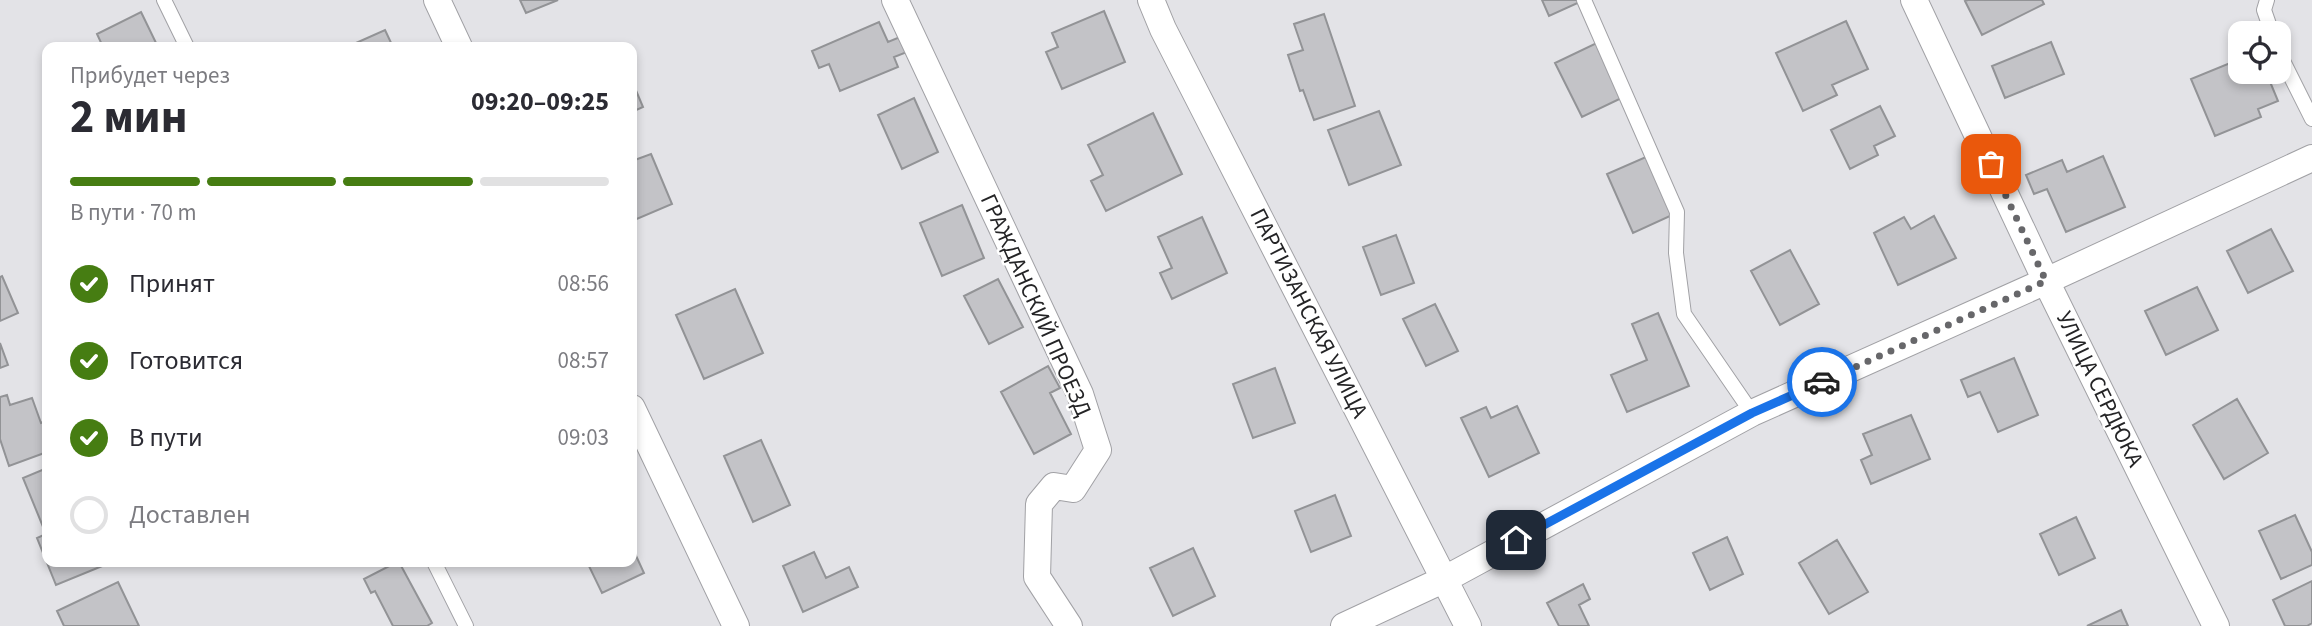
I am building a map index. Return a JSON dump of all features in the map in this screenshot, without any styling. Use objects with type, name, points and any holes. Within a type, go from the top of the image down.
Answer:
[{"type":"street","points":[[437,0],[457,42]]},
{"type":"street","name":"ГРАЖДАНСКИЙ ПРОЕЗД","points":[[895,0],[1080,394],[1098,450],[1073,489],[1054,486],[1039,504],[1037,577],[1069,626]]},
{"type":"street","name":"ПАРТИЗАНСКАЯ УЛИЦА","points":[[1151,0],[1175,54],[1468,626]]},
{"type":"street","name":"УЛИЦА СЕРДЮКА","points":[[1914,0],[2046,281],[2216,626]]},
{"type":"street","points":[[1344,626],[1445,579],[1752,413],[2312,158]]},
{"type":"street","points":[[637,418],[736,626]]},
{"type":"lane","points":[[164,0],[185,42]]},
{"type":"lane","points":[[1584,0],[1677,212],[1676,253],[1684,314],[1752,413]]},
{"type":"lane","points":[[2267,0],[2264,10],[2268,21]]},
{"type":"lane","points":[[2291,77],[2312,119]]},
{"type":"lane","points":[[436,567],[466,626]]},
{"type":"building","points":[[520,0],[558,0],[526,13]]},
{"type":"building","points":[[1542,0],[1584,0],[1549,16]]},
{"type":"building","points":[[2042,0],[2044,4],[1982,35],[1965,1]]},
{"type":"building","points":[[1104,11],[1125,62],[1062,89],[1046,52],[1058,47],[1052,33]]},
{"type":"building","points":[[141,12],[156,42],[101,42],[97,34]]},
{"type":"building","points":[[1324,14],[1355,106],[1314,120],[1303,90],[1300,91],[1288,55],[1303,50],[1294,24]]},
{"type":"building","points":[[1846,21],[1868,69],[1832,85],[1837,95],[1803,111],[1776,53]]},
{"type":"building","points":[[879,22],[888,42],[900,37],[907,52],[894,57],[898,67],[840,91],[829,64],[819,68],[812,51]]},
{"type":"building","points":[[385,30],[391,42],[358,42]]},
{"type":"building","points":[[1605,39],[1632,93],[1582,117],[1555,63]]},
{"type":"building","points":[[2051,42],[2064,74],[2005,98],[1992,66]]},
{"type":"building","points":[[2228,64],[2228,84],[2271,84],[2278,101],[2258,109],[2261,117],[2215,136],[2191,79]]},
{"type":"building","points":[[637,93],[643,107],[637,110]]},
{"type":"building","points":[[914,98],[938,152],[902,169],[878,115]]},
{"type":"building","points":[[1880,106],[1895,136],[1874,146],[1878,155],[1850,169],[1831,130]]},
{"type":"building","points":[[1379,111],[1401,165],[1349,185],[1328,130]]},
{"type":"building","points":[[1153,113],[1182,174],[1106,211],[1091,181],[1103,175],[1088,145]]},
{"type":"building","points":[[1655,153],[1681,211],[1633,233],[1607,174]]},
{"type":"building","points":[[651,154],[672,204],[637,219],[637,159]]},
{"type":"building","points":[[2103,156],[2125,207],[2066,232],[2047,189],[2034,194],[2026,175],[2062,160],[2067,172]]},
{"type":"building","points":[[962,205],[984,258],[942,276],[920,223]]},
{"type":"building","points":[[1934,216],[1956,258],[1898,285],[1874,233],[1904,217],[1911,229]]},
{"type":"building","points":[[1202,217],[1227,273],[1172,299],[1160,273],[1172,268],[1158,237]]},
{"type":"building","points":[[2271,229],[2293,271],[2248,293],[2227,251]]},
{"type":"building","points":[[1396,235],[1414,283],[1381,295],[1363,247]]},
{"type":"building","points":[[1790,250],[1819,304],[1780,325],[1751,271]]},
{"type":"building","points":[[2,276],[18,313],[0,321],[0,277]]},
{"type":"building","points":[[998,279],[1023,327],[989,344],[964,296]]},
{"type":"building","points":[[2197,287],[2218,330],[2166,355],[2145,311]]},
{"type":"building","points":[[735,289],[763,353],[704,379],[676,315]]},
{"type":"building","points":[[1435,304],[1458,351],[1426,366],[1403,319]]},
{"type":"building","points":[[1658,313],[1689,386],[1627,412],[1611,375],[1647,360],[1632,324]]},
{"type":"building","points":[[0,343],[8,365],[0,368]]},
{"type":"building","points":[[2014,358],[2038,415],[1998,432],[1980,392],[1968,397],[1961,380]]},
{"type":"building","points":[[1048,366],[1060,388],[1050,393],[1071,434],[1034,454],[1001,392]]},
{"type":"building","points":[[1275,368],[1295,423],[1253,438],[1233,384]]},
{"type":"building","points":[[7,395],[10,405],[32,398],[42,423],[42,454],[9,466],[0,439],[0,397]]},
{"type":"building","points":[[2237,399],[2268,453],[2224,479],[2193,425]]},
{"type":"building","points":[[1517,406],[1539,453],[1489,477],[1461,418],[1486,407],[1491,418]]},
{"type":"building","points":[[1911,415],[1930,459],[1871,484],[1861,460],[1872,455],[1863,434]]},
{"type":"building","points":[[761,440],[790,505],[753,522],[724,456]]},
{"type":"building","points":[[42,470],[42,524],[23,478]]},
{"type":"building","points":[[1335,495],[1351,536],[1311,552],[1295,511]]},
{"type":"building","points":[[2295,515],[2312,552],[2312,565],[2281,579],[2259,531]]},
{"type":"building","points":[[2076,517],[2095,558],[2059,575],[2040,534]]},
{"type":"building","points":[[42,536],[42,550],[37,538]]},
{"type":"building","points":[[1727,537],[1743,574],[1710,590],[1693,553]]},
{"type":"building","points":[[1837,540],[1868,592],[1829,614],[1799,563]]},
{"type":"building","points":[[1193,548],[1215,596],[1173,616],[1150,568]]},
{"type":"building","points":[[814,552],[826,578],[849,567],[858,587],[803,612],[783,566]]},
{"type":"building","points":[[637,558],[644,573],[602,593],[589,567],[637,567]]},
{"type":"building","points":[[49,567],[100,567],[56,585]]},
{"type":"building","points":[[387,567],[402,567],[432,623],[427,626],[393,626],[375,591],[371,593],[364,579]]},
{"type":"building","points":[[2312,581],[2312,623],[2307,626],[2285,626],[2273,600]]},
{"type":"building","points":[[118,582],[139,626],[64,626],[57,611]]},
{"type":"building","points":[[1583,584],[1590,599],[1579,605],[1589,626],[1559,626],[1547,603]]},
{"type":"building","points":[[2121,610],[2128,626],[2087,626]]},
{"type":"way so far","points":[[1822,382],[2046,281],[1991,164]]},
{"type":"route","points":[[1516,540],[1752,413],[1822,382]]}]
